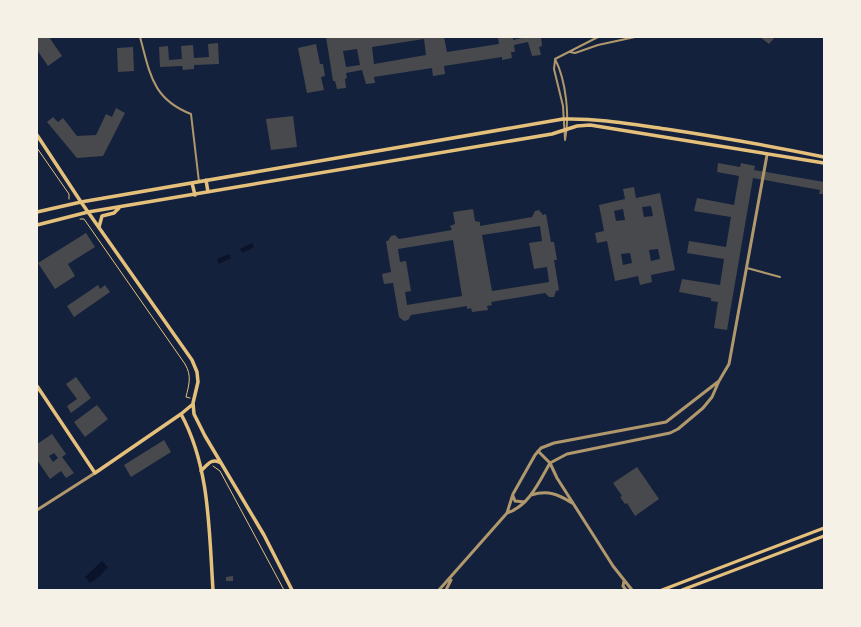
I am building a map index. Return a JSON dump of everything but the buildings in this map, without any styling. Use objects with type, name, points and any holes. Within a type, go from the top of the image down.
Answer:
[{"type":"main road","points":[[37,212],[81,202],[563,119],[596,119],[700,134],[824,156]]},
{"type":"main road","points":[[37,225],[88,212],[195,195],[565,130],[577,126],[594,126],[824,164]]},
{"type":"main road","points":[[37,135],[81,202],[192,360],[197,372],[198,382],[193,403],[193,410],[196,420],[264,535],[292,590]]},
{"type":"main road","points":[[206,180],[208,192]]},
{"type":"main road","points":[[192,183],[195,195]]},
{"type":"main road","points":[[99,228],[102,216],[114,213],[120,207]]},
{"type":"main road","points":[[37,386],[95,473],[181,414],[193,403]]},
{"type":"main road","points":[[181,414],[192,434],[202,471],[207,512],[213,590]]},
{"type":"main road","points":[[202,471],[212,461],[222,464]]},
{"type":"main road","points":[[662,590],[824,528]]},
{"type":"main road","points":[[682,590],[824,536]]},
{"type":"street","points":[[140,37],[155,88],[171,104],[191,114],[200,182]]},
{"type":"street","points":[[555,59],[570,52],[573,48],[598,37]]},
{"type":"street","points":[[570,52],[574,53],[598,45],[635,37]]},
{"type":"street","points":[[555,59],[559,67],[568,119],[565,130]]},
{"type":"street","points":[[555,59],[554,69],[563,106],[565,130]]},
{"type":"street","points":[[439,590],[508,513],[513,494],[541,448],[554,443],[666,422],[718,381],[730,364],[767,155]]},
{"type":"street","points":[[747,268],[780,277]]},
{"type":"street","points":[[508,513],[516,510],[531,495],[550,463],[567,454],[643,437],[670,433],[678,429],[703,408],[714,394],[718,381]]},
{"type":"street","points":[[538,451],[550,463],[557,478],[573,504],[624,581],[632,590]]},
{"type":"street","points":[[37,510],[95,473]]},
{"type":"street","points":[[531,495],[543,491],[558,494],[573,504]]},
{"type":"street","points":[[513,494],[515,501],[525,502]]},
{"type":"street","points":[[446,590],[452,577]]},
{"type":"street","points":[[624,581],[623,586],[626,590]]},
{"type":"path","points":[[37,148],[69,194],[69,199]]},
{"type":"path","points":[[78,217],[79,219],[84,218],[185,364],[190,373],[190,381],[186,397],[190,398]]},
{"type":"path","points":[[212,461],[214,467],[220,471],[284,590]]},
{"type":"water","points":[[252,243],[254,247],[242,253],[240,249]]},
{"type":"water","points":[[229,254],[231,258],[219,264],[217,259]]},
{"type":"water","points":[[102,561],[108,567],[99,577],[90,583],[85,577]]}]
